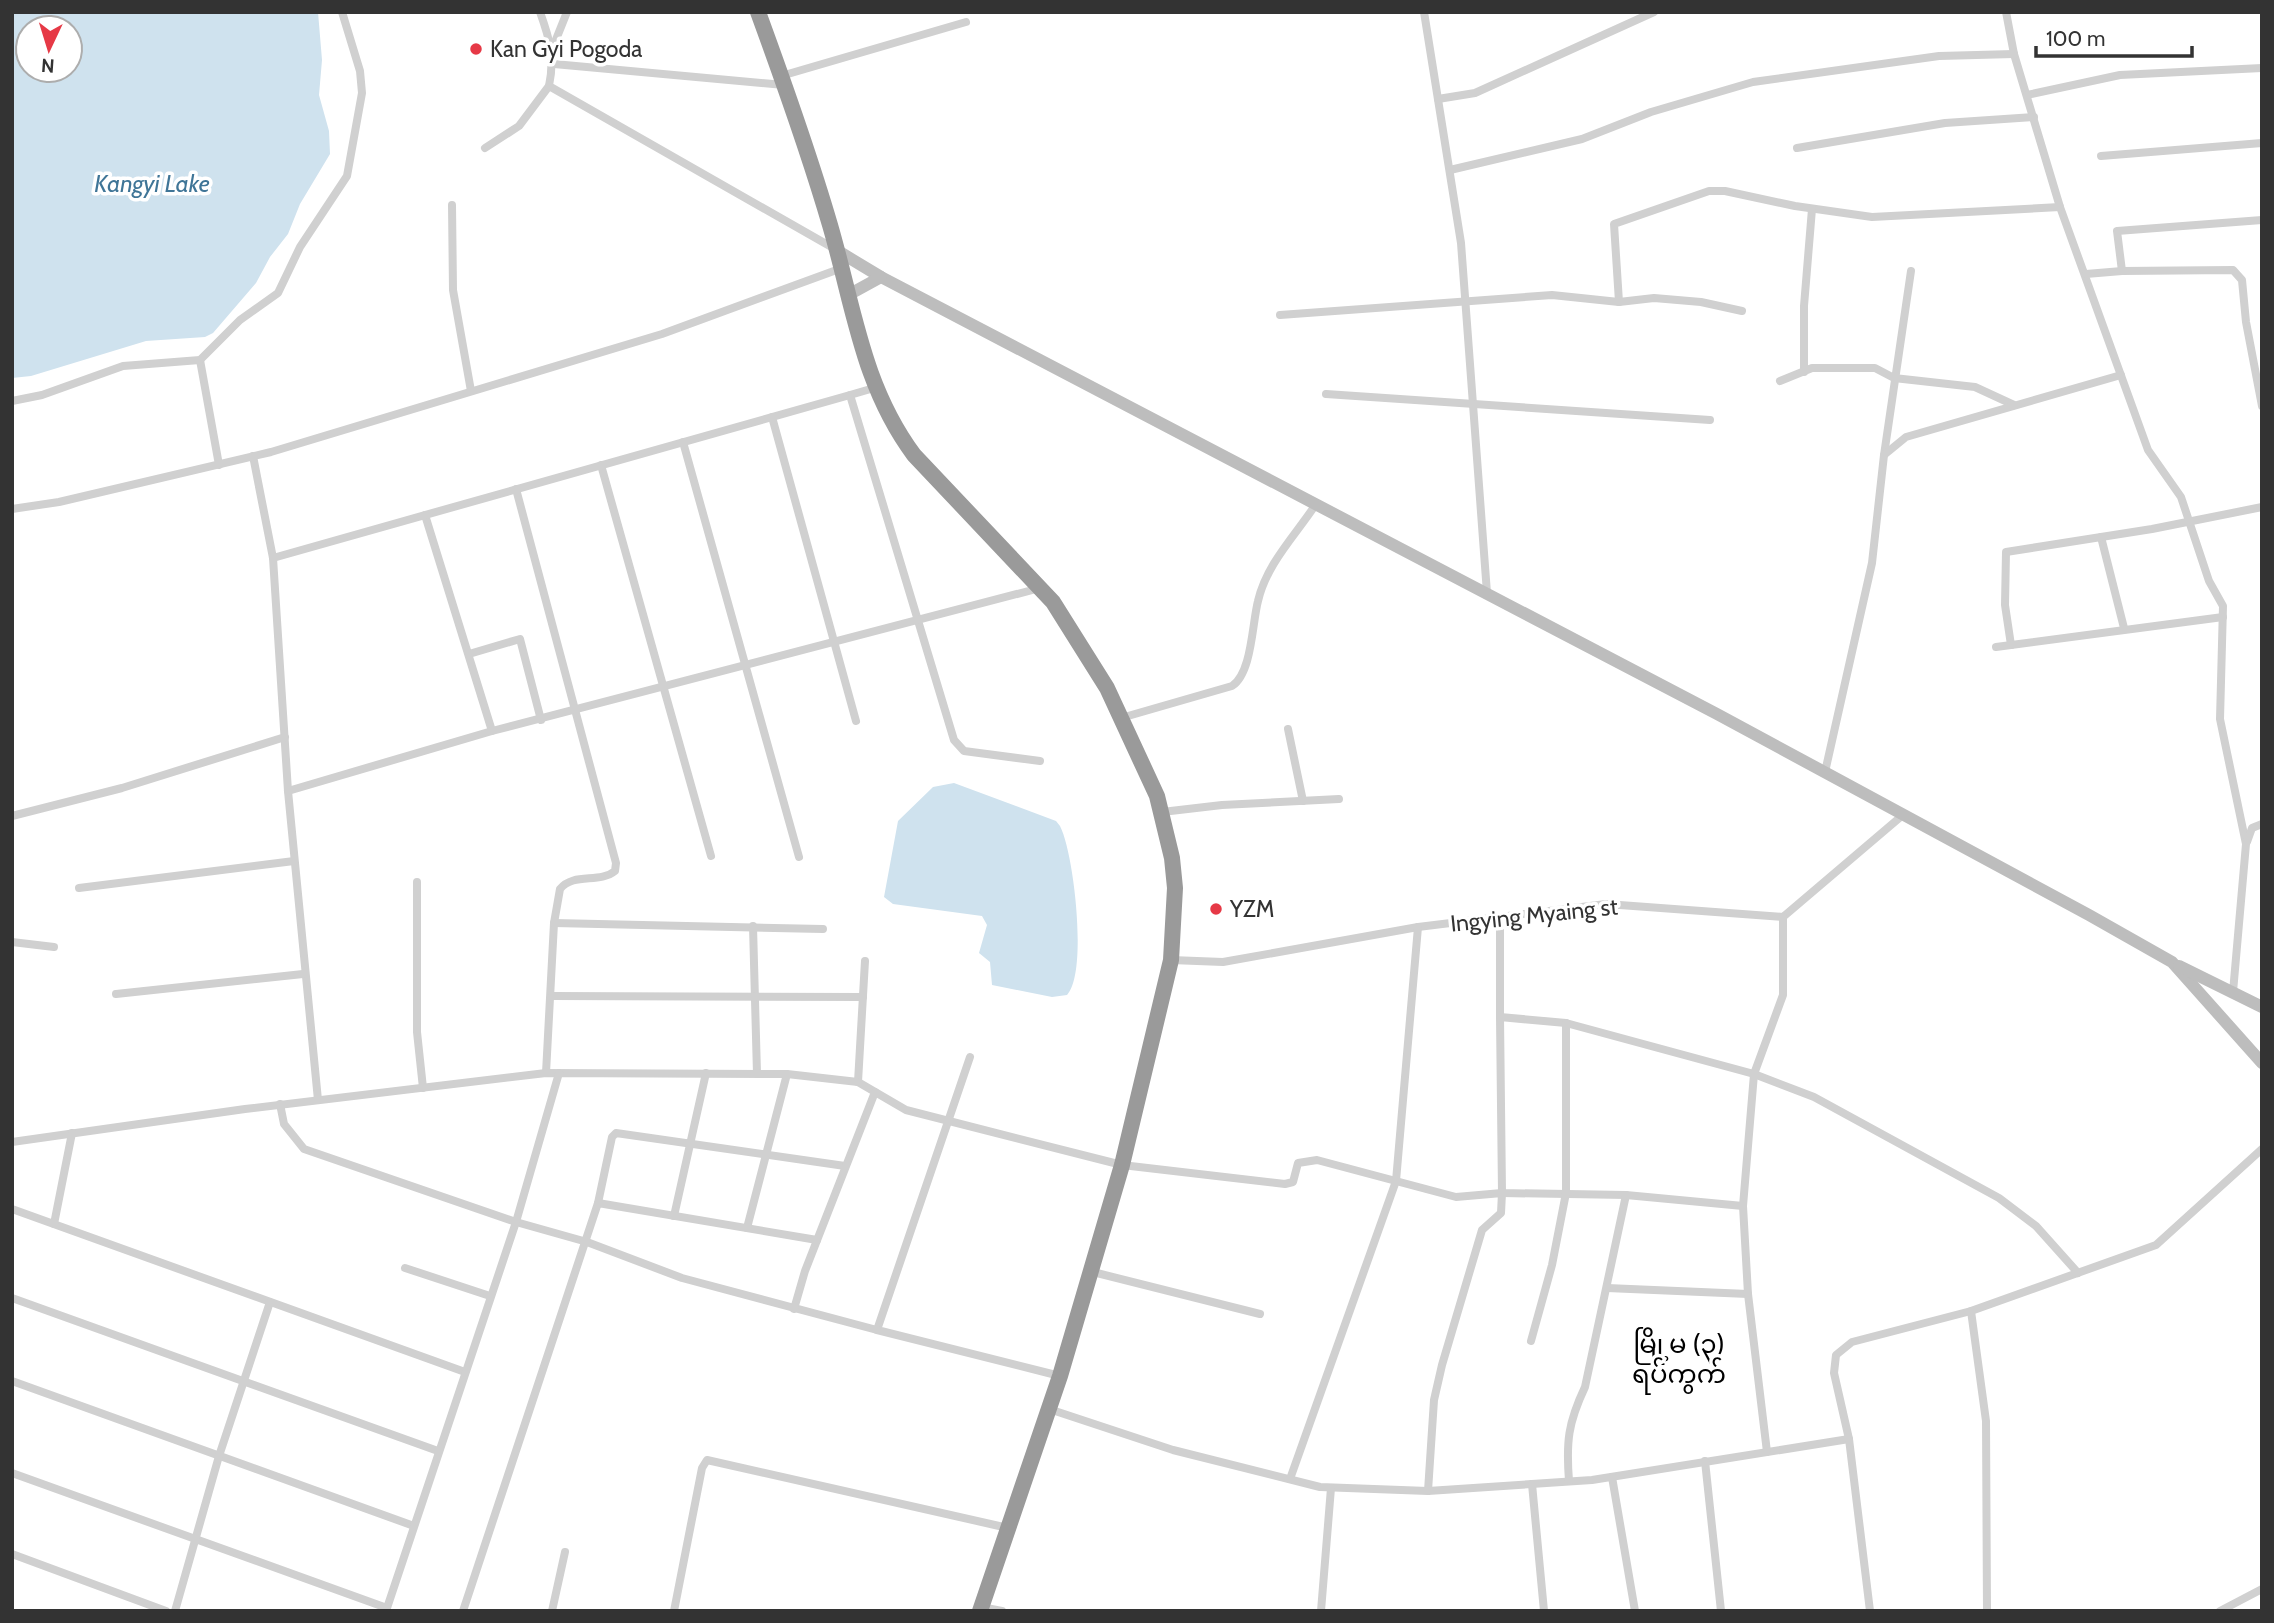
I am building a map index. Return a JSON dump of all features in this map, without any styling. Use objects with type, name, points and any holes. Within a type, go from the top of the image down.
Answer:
[{"type":"highway","points":[[758,12],[783,80],[838,251],[874,388],[898,433],[915,455],[964,511],[1053,602],[1107,688],[1162,813],[1172,858],[1175,888],[1171,960],[1122,1165],[1093,1272],[1060,1376],[981,1609]]},
{"type":"main road","points":[[838,251],[881,277],[1825,772],[2172,962],[2262,1006]]},
{"type":"main road","points":[[850,295],[881,277]]},
{"type":"main road","points":[[2172,962],[2262,1063]]},
{"type":"street","points":[[12,401],[42,396],[123,366],[200,360],[240,320],[278,293],[300,247],[347,176],[362,93],[360,71],[342,12]]},
{"type":"street","points":[[485,148],[519,126],[549,86],[554,64],[553,47],[540,12]]},
{"type":"street","points":[[553,47],[566,12]]},
{"type":"street","points":[[1424,12],[1461,243],[1487,593]]},
{"type":"street","points":[[1438,99],[1475,93],[1654,12]]},
{"type":"street","points":[[2006,12],[2014,54],[2060,207],[2148,450],[2181,497],[2209,581],[2223,606],[2220,719],[2246,844]]},
{"type":"street","points":[[554,64],[783,80],[966,22]]},
{"type":"street","points":[[1450,170],[1582,139],[1675,104],[1753,82],[1939,56],[2014,54]]},
{"type":"street","points":[[2027,95],[2120,75],[2262,68]]},
{"type":"street","points":[[549,86],[838,251]]},
{"type":"street","points":[[1797,148],[1945,123],[2034,117]]},
{"type":"street","points":[[2101,156],[2262,143]]},
{"type":"street","points":[[1619,302],[1613,228],[1616,221],[1709,191],[1725,191],[1812,209],[1872,217],[2060,207]]},
{"type":"street","points":[[452,205],[453,290],[471,391]]},
{"type":"street","points":[[1804,372],[1804,306],[1812,209]]},
{"type":"street","points":[[2122,271],[2117,231],[2262,220]]},
{"type":"street","points":[[12,509],[59,502],[253,456],[662,334],[842,268]]},
{"type":"street","points":[[2086,274],[2233,270],[2242,280],[2246,322],[2262,406]]},
{"type":"street","points":[[1825,772],[1872,563],[1894,378],[1901,350],[1911,271]]},
{"type":"street","points":[[1280,315],[1552,295],[1619,302],[1654,298],[1701,302],[1742,311]]},
{"type":"street","points":[[200,360],[219,465]]},
{"type":"street","points":[[1780,381],[1804,372],[1846,366],[1874,368],[1894,378],[1975,387],[2014,405]]},
{"type":"street","points":[[1884,455],[1906,437],[2121,375]]},
{"type":"street","points":[[273,558],[874,388]]},
{"type":"street","points":[[1326,394],[1710,420]]},
{"type":"street","points":[[850,395],[958,748],[971,753],[1040,761]]},
{"type":"street","points":[[772,417],[856,721]]},
{"type":"street","points":[[683,442],[799,857]]},
{"type":"street","points":[[253,456],[273,558],[303,974],[318,1100]]},
{"type":"street","points":[[601,466],[661,687],[711,856]]},
{"type":"street","points":[[516,489],[573,712],[616,863],[615,871],[608,877],[564,883],[560,889],[554,923],[546,1073]]},
{"type":"street","points":[[1121,719],[1233,687],[1240,681],[1246,671],[1247,653],[1265,574],[1316,504]]},
{"type":"street","points":[[2011,645],[2006,605],[2006,552],[2262,507]]},
{"type":"street","points":[[425,515],[492,731]]},
{"type":"street","points":[[2101,537],[2124,628]]},
{"type":"street","points":[[288,791],[492,731],[573,712],[834,639],[1040,587]]},
{"type":"street","points":[[1996,647],[2223,617]]},
{"type":"street","points":[[469,654],[520,639],[541,720]]},
{"type":"street","points":[[1288,729],[1303,801]]},
{"type":"street","points":[[12,816],[122,788],[285,737]]},
{"type":"street","points":[[1162,813],[1339,799]]},
{"type":"street","points":[[1768,1452],[1748,1294],[1743,1206],[1754,1074],[1783,995],[1783,918],[1903,814]]},
{"type":"street","points":[[2233,992],[2246,844],[2252,828],[2262,824]]},
{"type":"street","points":[[79,888],[294,860]]},
{"type":"street","points":[[417,882],[417,1032],[424,1087]]},
{"type":"street","name":"Ingying Myaing st","points":[[1171,960],[1223,962],[1418,928],[1606,904],[1783,918]]},
{"type":"street","points":[[1428,1491],[1434,1400],[1442,1365],[1482,1230],[1502,1213],[1500,917]]},
{"type":"street","points":[[554,923],[822,929]]},
{"type":"street","points":[[753,926],[757,1073]]},
{"type":"street","points":[[1290,1479],[1396,1181],[1418,928]]},
{"type":"street","points":[[12,942],[54,947]]},
{"type":"street","points":[[858,1082],[865,961]]},
{"type":"street","points":[[116,994],[303,974]]},
{"type":"street","points":[[552,996],[863,997]]},
{"type":"street","points":[[1500,1017],[1566,1023],[1754,1074],[1852,1115],[1999,1198],[2036,1226],[2078,1273]]},
{"type":"street","points":[[1531,1341],[1552,1265],[1566,1193],[1566,1023]]},
{"type":"street","points":[[877,1330],[970,1057]]},
{"type":"street","points":[[12,1142],[280,1104],[546,1073],[787,1074],[858,1082],[906,1110],[1122,1165],[1285,1184],[1293,1182],[1298,1163],[1317,1160],[1456,1197],[1502,1193],[1566,1193],[1626,1195],[1743,1206]]},
{"type":"street","points":[[12,1473],[387,1609],[516,1222],[559,1073]]},
{"type":"street","points":[[674,1216],[706,1073]]},
{"type":"street","points":[[747,1228],[787,1074]]},
{"type":"street","points":[[794,1308],[817,1240],[875,1092]]},
{"type":"street","points":[[280,1104],[285,1124],[304,1149],[516,1222],[587,1242],[682,1278],[1060,1376]]},
{"type":"street","points":[[54,1224],[72,1133]]},
{"type":"street","points":[[463,1611],[587,1242],[616,1133],[845,1166]]},
{"type":"street","points":[[1870,1611],[1849,1439],[1834,1373],[1836,1354],[1852,1342],[1971,1311],[2156,1245],[2262,1149]]},
{"type":"street","points":[[1569,1481],[1566,1442],[1573,1412],[1585,1387],[1626,1195]]},
{"type":"street","points":[[598,1203],[817,1240]]},
{"type":"street","points":[[12,1209],[465,1372]]},
{"type":"street","points":[[405,1268],[490,1296]]},
{"type":"street","points":[[1093,1272],[1260,1314]]},
{"type":"street","points":[[1607,1288],[1748,1294]]},
{"type":"street","points":[[12,1298],[438,1451]]},
{"type":"street","points":[[175,1611],[219,1456],[270,1302]]},
{"type":"street","points":[[1971,1311],[1986,1421],[1987,1611]]},
{"type":"street","points":[[12,1381],[414,1526]]},
{"type":"street","points":[[1049,1409],[1173,1450],[1331,1488],[1428,1491],[1612,1477],[1849,1439]]},
{"type":"street","points":[[674,1611],[702,1468],[707,1460],[1008,1528]]},
{"type":"street","points":[[1705,1461],[1721,1611]]},
{"type":"street","points":[[1612,1477],[1635,1611]]},
{"type":"street","points":[[1532,1484],[1544,1611]]},
{"type":"street","points":[[1321,1611],[1331,1488]]},
{"type":"street","points":[[552,1611],[565,1552]]},
{"type":"street","points":[[12,1554],[166,1611]]},
{"type":"street","points":[[2220,1611],[2262,1589]]},
{"type":"street","points":[[981,1609],[1002,1611]]},
{"type":"water","name":"Kangyi Lake","points":[[12,12],[318,12],[322,60],[319,95],[329,131],[330,154],[300,204],[288,234],[270,257],[256,283],[213,333],[205,337],[146,341],[31,376],[12,378]]},
{"type":"water","points":[[954,783],[1056,821],[1060,826],[1070,861],[1077,912],[1077,963],[1073,983],[1067,995],[1052,997],[992,985],[990,962],[979,953],[987,925],[982,916],[893,904],[884,897],[898,821],[933,787]]},
{"type":"place","name":"Kan Gyi Pogoda","points":[[476,49]]},
{"type":"place","name":"YZM","points":[[1216,909]]},
{"type":"district","name":"မြို့မ (၃) ရပ်ကွက်","points":[[1679,1359]]}]
